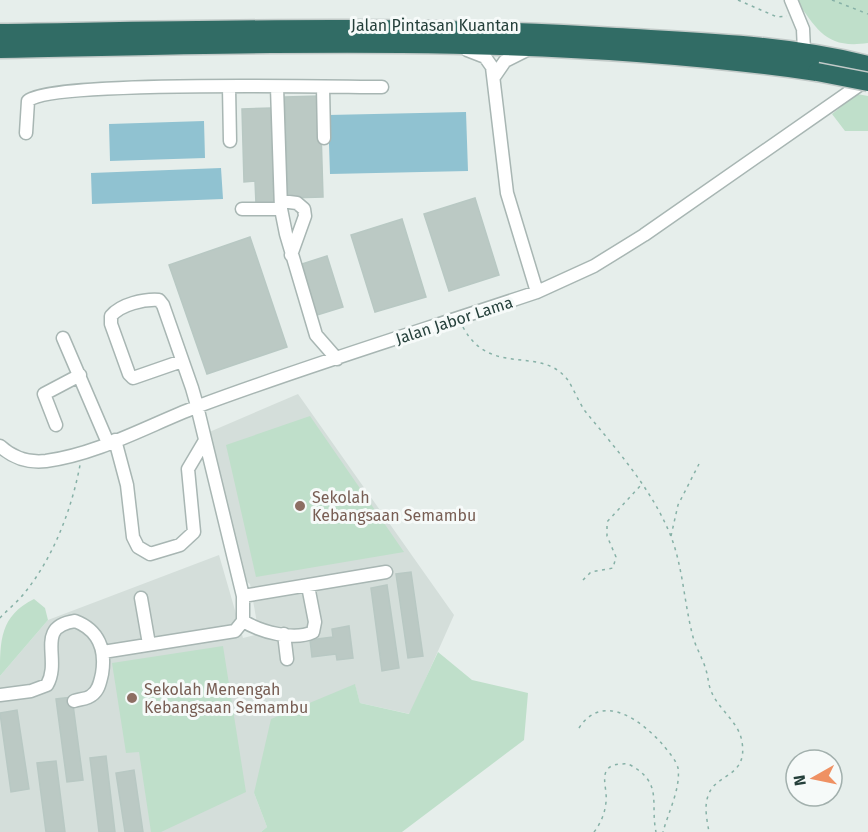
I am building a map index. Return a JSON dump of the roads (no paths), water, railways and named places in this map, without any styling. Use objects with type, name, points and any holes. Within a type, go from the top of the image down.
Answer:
[{"type":"highway","name":"Jalan Pintasan Kuantan","points":[[0,33],[518,32],[692,41],[868,65]]},
{"type":"highway","name":"Jalan Pintasan Kuantan","points":[[0,49],[449,44],[537,46],[692,57],[814,59],[868,81]]},
{"type":"street","points":[[793,2],[814,59]]},
{"type":"street","points":[[449,44],[485,57],[494,77],[507,193],[537,292]]},
{"type":"street","points":[[494,77],[509,59],[537,46]]},
{"type":"street","name":"Jalan Jabor Lama","points":[[0,446],[15,457],[30,461],[51,460],[81,453],[196,407],[537,292],[594,266],[644,235],[868,81]]},
{"type":"street","points":[[229,87],[230,141]]},
{"type":"street","points":[[26,133],[28,101],[47,92],[229,87],[382,87]]},
{"type":"street","points":[[277,87],[281,205],[291,255],[316,334],[337,358]]},
{"type":"street","points":[[323,87],[324,138]]},
{"type":"street","points":[[242,209],[297,203],[304,209],[305,216],[291,255]]},
{"type":"street","points":[[103,652],[235,630],[243,621],[243,596],[196,407],[182,361],[163,305],[159,300],[148,299],[118,309],[111,316],[111,324],[129,374],[133,378],[182,361]]},
{"type":"street","points":[[63,338],[112,442],[127,486],[133,537],[138,547],[150,554],[180,545],[194,532],[188,469],[204,442]]},
{"type":"street","points":[[56,425],[44,394],[80,375]]},
{"type":"street","points":[[243,596],[386,572]]},
{"type":"street","points":[[243,621],[262,629],[295,636],[313,632],[315,622],[308,586]]},
{"type":"street","points":[[141,598],[149,644]]},
{"type":"street","points":[[0,695],[31,691],[47,685],[53,669],[51,637],[58,626],[75,621],[89,628],[96,635],[103,652],[103,670],[98,689],[92,696],[74,701]]},
{"type":"street","points":[[284,634],[288,659]]},
{"type":"water","points":[[466,112],[468,171],[330,174],[328,115]]},
{"type":"water","points":[[204,121],[205,158],[110,161],[109,124]]},
{"type":"water","points":[[221,168],[223,199],[92,204],[91,173]]},
{"type":"place","name":"Sekolah Kebangsaan Semambu","points":[[300,506]]},
{"type":"place","name":"Sekolah Menengah Kebangsaan Semambu","points":[[132,698]]}]
